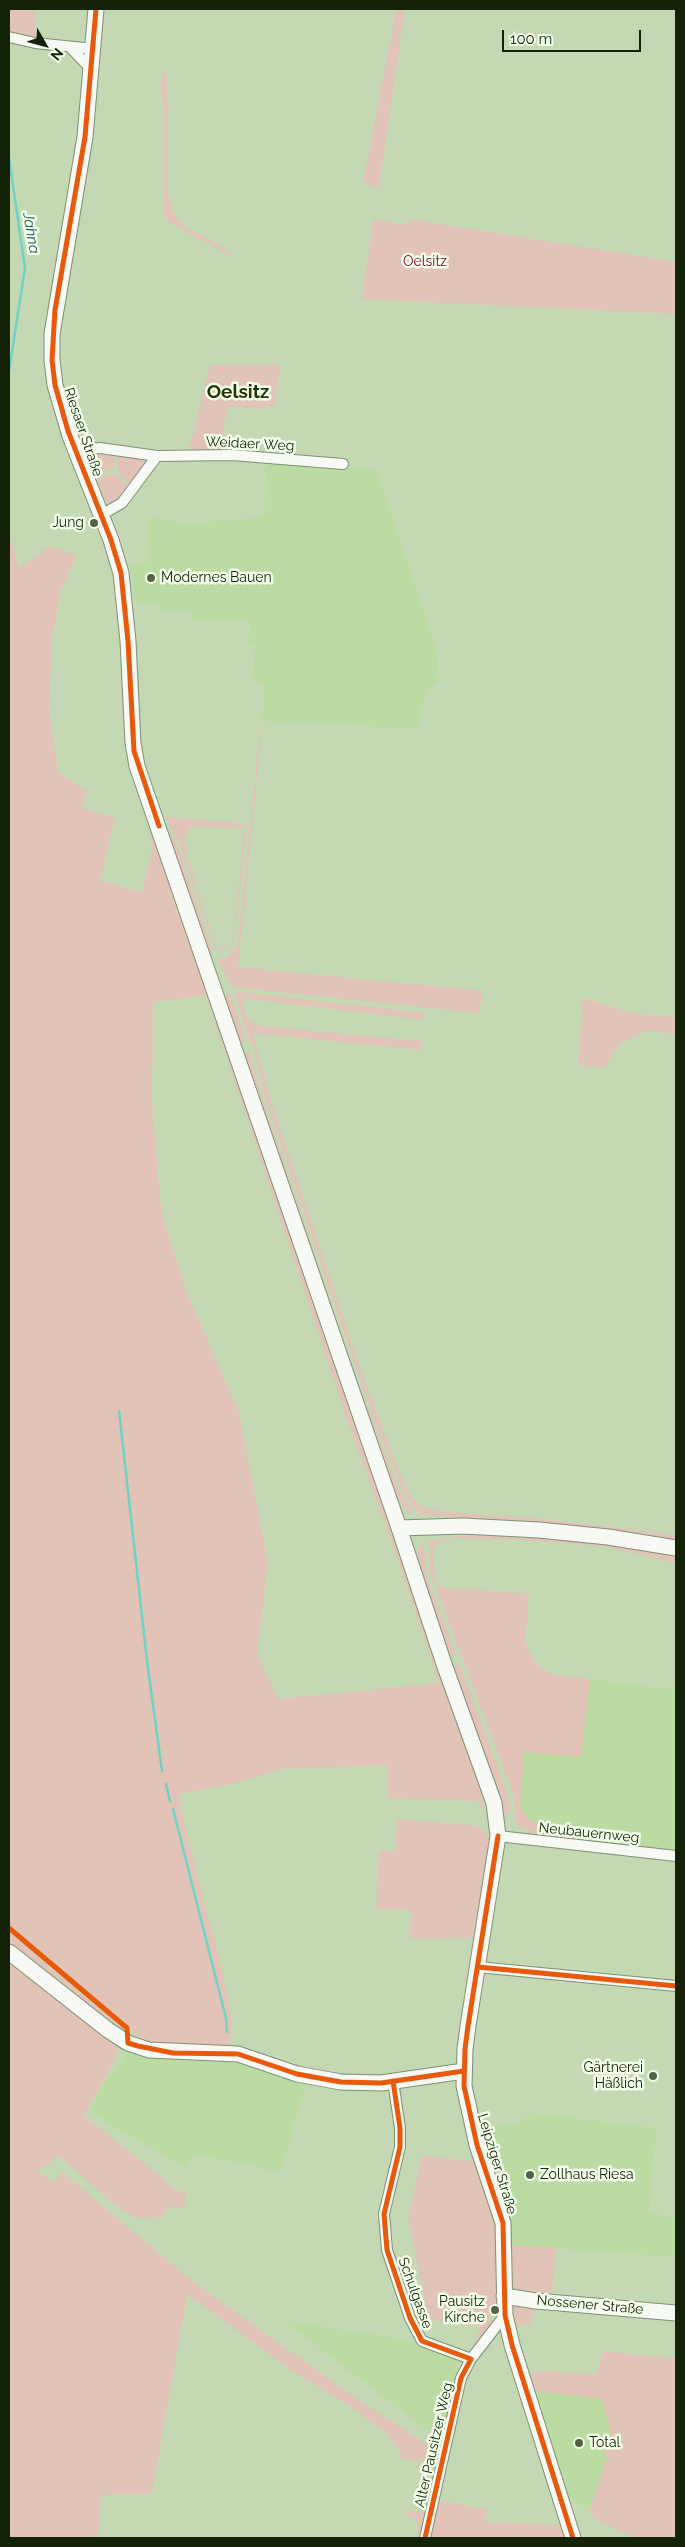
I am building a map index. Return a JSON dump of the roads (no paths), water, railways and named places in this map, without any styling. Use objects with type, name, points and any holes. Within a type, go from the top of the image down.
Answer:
[{"type":"main road","name":"Riesaer Straße","points":[[96,9],[94,49],[83,146],[52,334],[52,360],[55,385],[74,450],[101,515],[121,572],[126,605],[134,751],[399,1528]]},
{"type":"main road","points":[[399,1528],[463,1526],[539,1530],[608,1537],[676,1548]]},
{"type":"main road","name":"Leipziger Straße","points":[[399,1528],[444,1664],[494,1803],[498,1836],[468,2026],[464,2071],[466,2100],[474,2134],[503,2223],[505,2315],[512,2345],[573,2538]]},
{"type":"main road","points":[[9,1952],[94,2020],[128,2043],[149,2050],[238,2054],[297,2074],[341,2082],[393,2082],[464,2071]]},
{"type":"main road","name":"Nossener Straße","points":[[504,2296],[543,2302],[676,2312]]},
{"type":"street","points":[[9,37],[71,48],[94,49]]},
{"type":"street","points":[[71,48],[92,70]]},
{"type":"street","name":"Weidaer Weg","points":[[74,450],[100,448],[157,456],[232,455],[342,464]]},
{"type":"street","points":[[101,515],[122,503],[157,456]]},
{"type":"street","name":"Neubauernweg","points":[[498,1836],[676,1856]]},
{"type":"street","points":[[478,1967],[676,1986]]},
{"type":"street","name":"Schulgasse","points":[[393,2082],[400,2128],[400,2147],[383,2226],[387,2250],[400,2292],[422,2341],[471,2359]]},
{"type":"street","name":"Alter Pausitzer Weg","points":[[425,2538],[461,2378],[471,2359],[500,2319],[505,2315]]},
{"type":"waterway","name":"Jahna","points":[[9,158],[25,268],[9,371]]},
{"type":"waterway","points":[[119,1411],[147,1661],[162,1771]]},
{"type":"waterway","points":[[166,1784],[170,1801]]},
{"type":"waterway","points":[[173,1809],[226,2018],[227,2032]]},
{"type":"place","name":"Jung","points":[[94,523]]},
{"type":"place","name":"Modernes Bauen","points":[[151,578]]},
{"type":"place","name":"Gärtnerei Häßlich","points":[[653,2076]]},
{"type":"place","name":"Zollhaus Riesa","points":[[530,2175]]},
{"type":"place","name":"Pausitz Kirche","points":[[495,2310]]},
{"type":"place","name":"Total","points":[[579,2443]]},
{"type":"district","name":"Oelsitz","points":[[238,392]]}]
